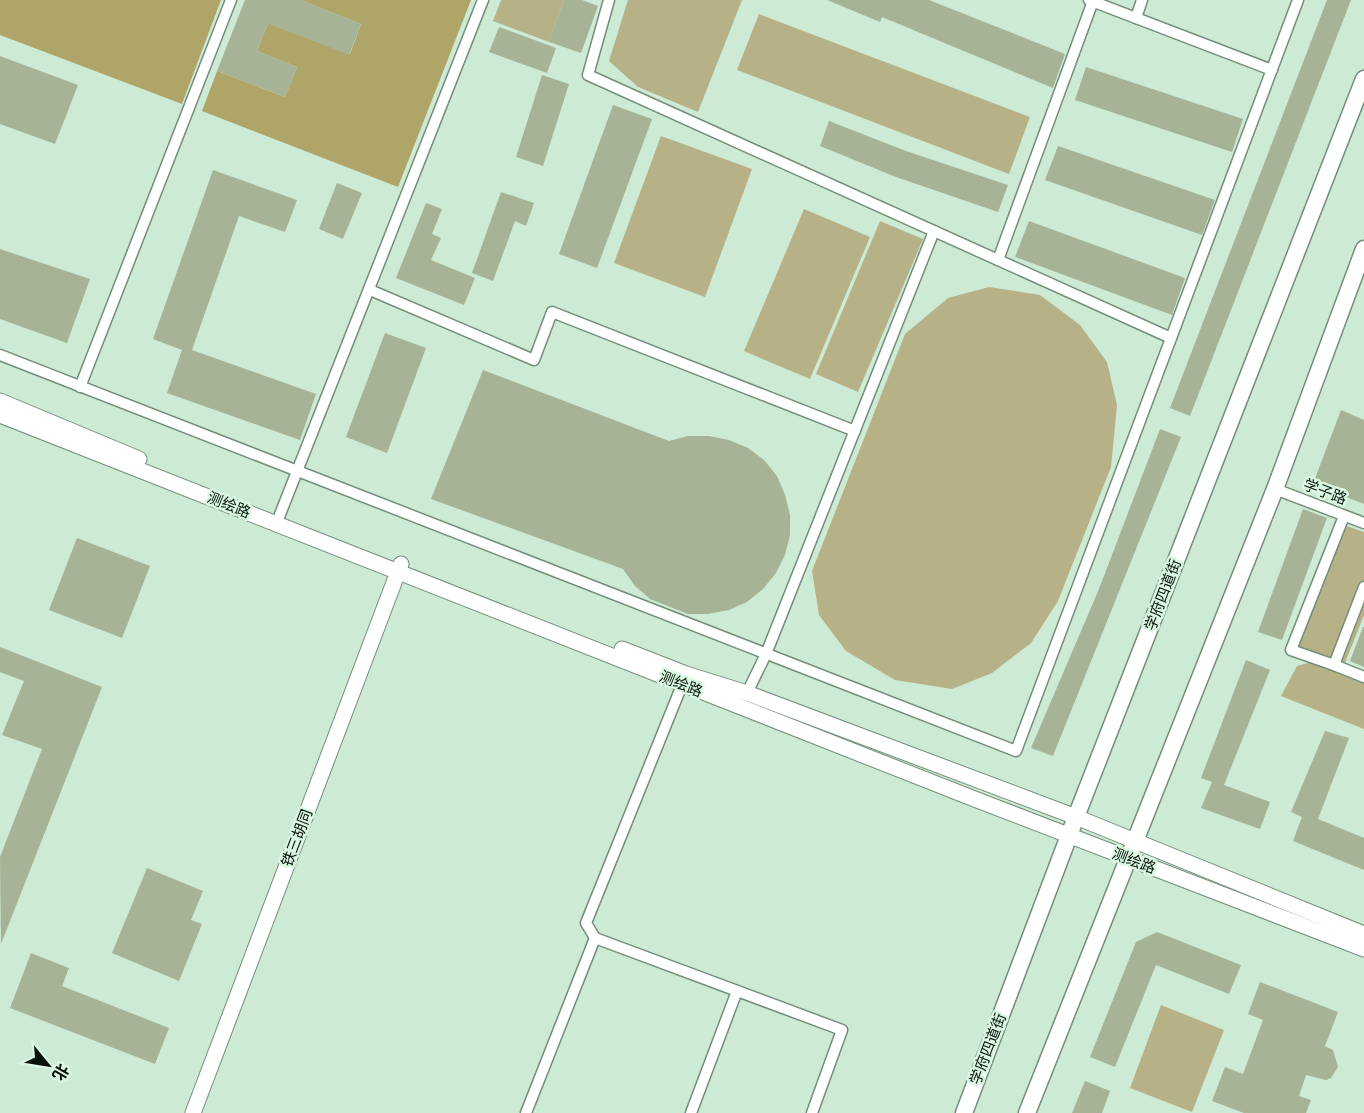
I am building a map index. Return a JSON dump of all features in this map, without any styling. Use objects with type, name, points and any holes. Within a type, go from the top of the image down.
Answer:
[{"type":"main road","name":"学府四道街","points":[[964,1113],[1076,817],[1364,78]]},
{"type":"main road","points":[[1027,1113],[1275,489],[1364,249]]},
{"type":"main road","name":"测绘路","points":[[0,401],[400,568]]},
{"type":"main road","name":"测绘路","points":[[0,415],[684,679],[1069,836],[1130,850],[1364,934]]},
{"type":"main road","name":"铁三胡同","points":[[197,1112],[400,568]]},
{"type":"main road","name":"测绘路","points":[[684,679],[747,693],[1076,817],[1130,850],[1364,949]]},
{"type":"street","points":[[80,387],[231,0]]},
{"type":"street","points":[[279,517],[483,0]]},
{"type":"street","points":[[609,0],[588,75],[1171,338]]},
{"type":"street","points":[[1136,18],[1142,0]]},
{"type":"street","points":[[0,355],[1016,751],[1298,0]]},
{"type":"street","points":[[998,260],[1091,1],[1272,69]]},
{"type":"street","points":[[747,693],[766,654],[934,231]]},
{"type":"street","points":[[370,290],[534,360],[552,312],[855,431]]},
{"type":"street","name":"学子路","points":[[1275,489],[1364,524]]},
{"type":"street","points":[[1344,516],[1291,650],[1364,677]]},
{"type":"street","points":[[1334,665],[1364,587]]},
{"type":"street","points":[[684,679],[586,923],[595,938],[842,1030],[812,1113]]},
{"type":"street","points":[[526,1113],[595,938]]},
{"type":"street","points":[[691,1113],[737,991]]},
{"type":"shaded area","points":[[0,0],[221,0],[182,104],[0,35]]},
{"type":"shaded area","points":[[300,0],[471,0],[398,187],[202,111],[217,71],[285,97],[297,67],[257,51],[268,23],[350,54],[361,24]]},
{"type":"shaded area","points":[[501,0],[564,0],[549,42],[493,21]]},
{"type":"shaded area","points":[[628,0],[742,0],[698,112],[638,87],[609,61]]},
{"type":"shaded area","points":[[759,14],[1030,117],[1009,174],[737,70]]},
{"type":"shaded area","points":[[661,136],[752,169],[705,297],[614,263]]},
{"type":"shaded area","points":[[804,209],[870,237],[810,379],[744,351]]},
{"type":"shaded area","points":[[880,221],[923,239],[858,392],[816,374]]},
{"type":"shaded area","points":[[989,287],[1040,295],[1080,325],[1107,362],[1117,405],[1111,467],[1058,601],[1031,643],[992,673],[952,689],[895,680],[846,651],[819,615],[812,571],[905,334],[948,298]]},
{"type":"shaded area","points":[[1344,525],[1364,532],[1364,615],[1345,663],[1296,646]]},
{"type":"shaded area","points":[[1315,661],[1364,679],[1364,729],[1281,696],[1297,666]]},
{"type":"shaded area","points":[[1161,1005],[1224,1030],[1192,1112],[1130,1088]]},
{"type":"building","points":[[245,0],[300,0],[361,24],[349,55],[268,23],[257,51],[297,67],[285,97],[217,71]]},
{"type":"building","points":[[564,0],[582,0],[598,6],[581,53],[549,42]]},
{"type":"building","points":[[827,0],[929,0],[1065,54],[1053,88],[882,17],[880,22]]},
{"type":"building","points":[[1327,0],[1351,0],[1190,416],[1170,408]]},
{"type":"building","points":[[499,27],[556,48],[547,73],[489,52]]},
{"type":"building","points":[[0,56],[78,85],[55,144],[0,124]]},
{"type":"building","points":[[1086,67],[1243,119],[1232,152],[1075,100]]},
{"type":"building","points":[[542,75],[569,84],[543,166],[516,157]]},
{"type":"building","points":[[613,105],[652,119],[597,268],[559,254]]},
{"type":"building","points":[[829,121],[906,151],[1008,185],[998,212],[896,177],[820,146]]},
{"type":"building","points":[[1058,146],[1215,200],[1202,235],[1045,180]]},
{"type":"building","points":[[213,170],[297,200],[285,232],[239,216],[192,350],[316,394],[300,440],[167,393],[182,350],[153,339]]},
{"type":"building","points":[[337,183],[362,193],[343,239],[319,229]]},
{"type":"building","points":[[501,192],[534,203],[526,226],[515,221],[493,281],[472,273]]},
{"type":"building","points":[[426,203],[442,209],[432,234],[441,238],[431,260],[475,278],[464,305],[396,278]]},
{"type":"building","points":[[1029,221],[1185,278],[1172,315],[1015,257]]},
{"type":"building","points":[[0,249],[90,279],[67,343],[0,319]]},
{"type":"building","points":[[385,333],[426,348],[387,453],[346,437]]},
{"type":"building","points":[[483,370],[669,441],[688,436],[709,436],[729,440],[748,448],[764,460],[777,476],[790,515],[790,535],[785,555],[776,573],[763,589],[747,602],[729,610],[708,614],[688,614],[650,599],[635,586],[623,569],[431,499]]},
{"type":"building","points":[[1341,410],[1364,420],[1364,504],[1313,484]]},
{"type":"building","points":[[1160,429],[1181,437],[1053,756],[1031,748],[1099,589]]},
{"type":"building","points":[[1303,509],[1327,518],[1282,640],[1258,632]]},
{"type":"building","points":[[77,538],[150,566],[122,638],[49,610]]},
{"type":"building","points":[[1364,627],[1364,667],[1350,661]]},
{"type":"building","points":[[0,647],[102,687],[1,944],[0,857],[42,749],[2,735],[24,681],[0,672]]},
{"type":"building","points":[[1246,660],[1270,670],[1224,785],[1270,802],[1260,829],[1201,808],[1212,782],[1201,778]]},
{"type":"building","points":[[1325,731],[1349,738],[1318,819],[1364,838],[1364,870],[1293,841],[1302,817],[1291,812]]},
{"type":"building","points":[[147,868],[203,891],[191,920],[202,924],[179,981],[112,953]]},
{"type":"building","points":[[1157,932],[1241,965],[1229,994],[1156,965],[1115,1067],[1090,1057],[1136,942]]},
{"type":"building","points":[[31,953],[69,968],[62,986],[169,1028],[155,1064],[10,1008]]},
{"type":"building","points":[[1260,982],[1338,1012],[1325,1046],[1333,1050],[1338,1067],[1331,1078],[1326,1080],[1306,1075],[1299,1096],[1311,1100],[1306,1113],[1244,1113],[1212,1101],[1225,1067],[1243,1074],[1263,1020],[1248,1014]]},
{"type":"building","points":[[1085,1081],[1110,1091],[1102,1113],[1072,1113]]}]
